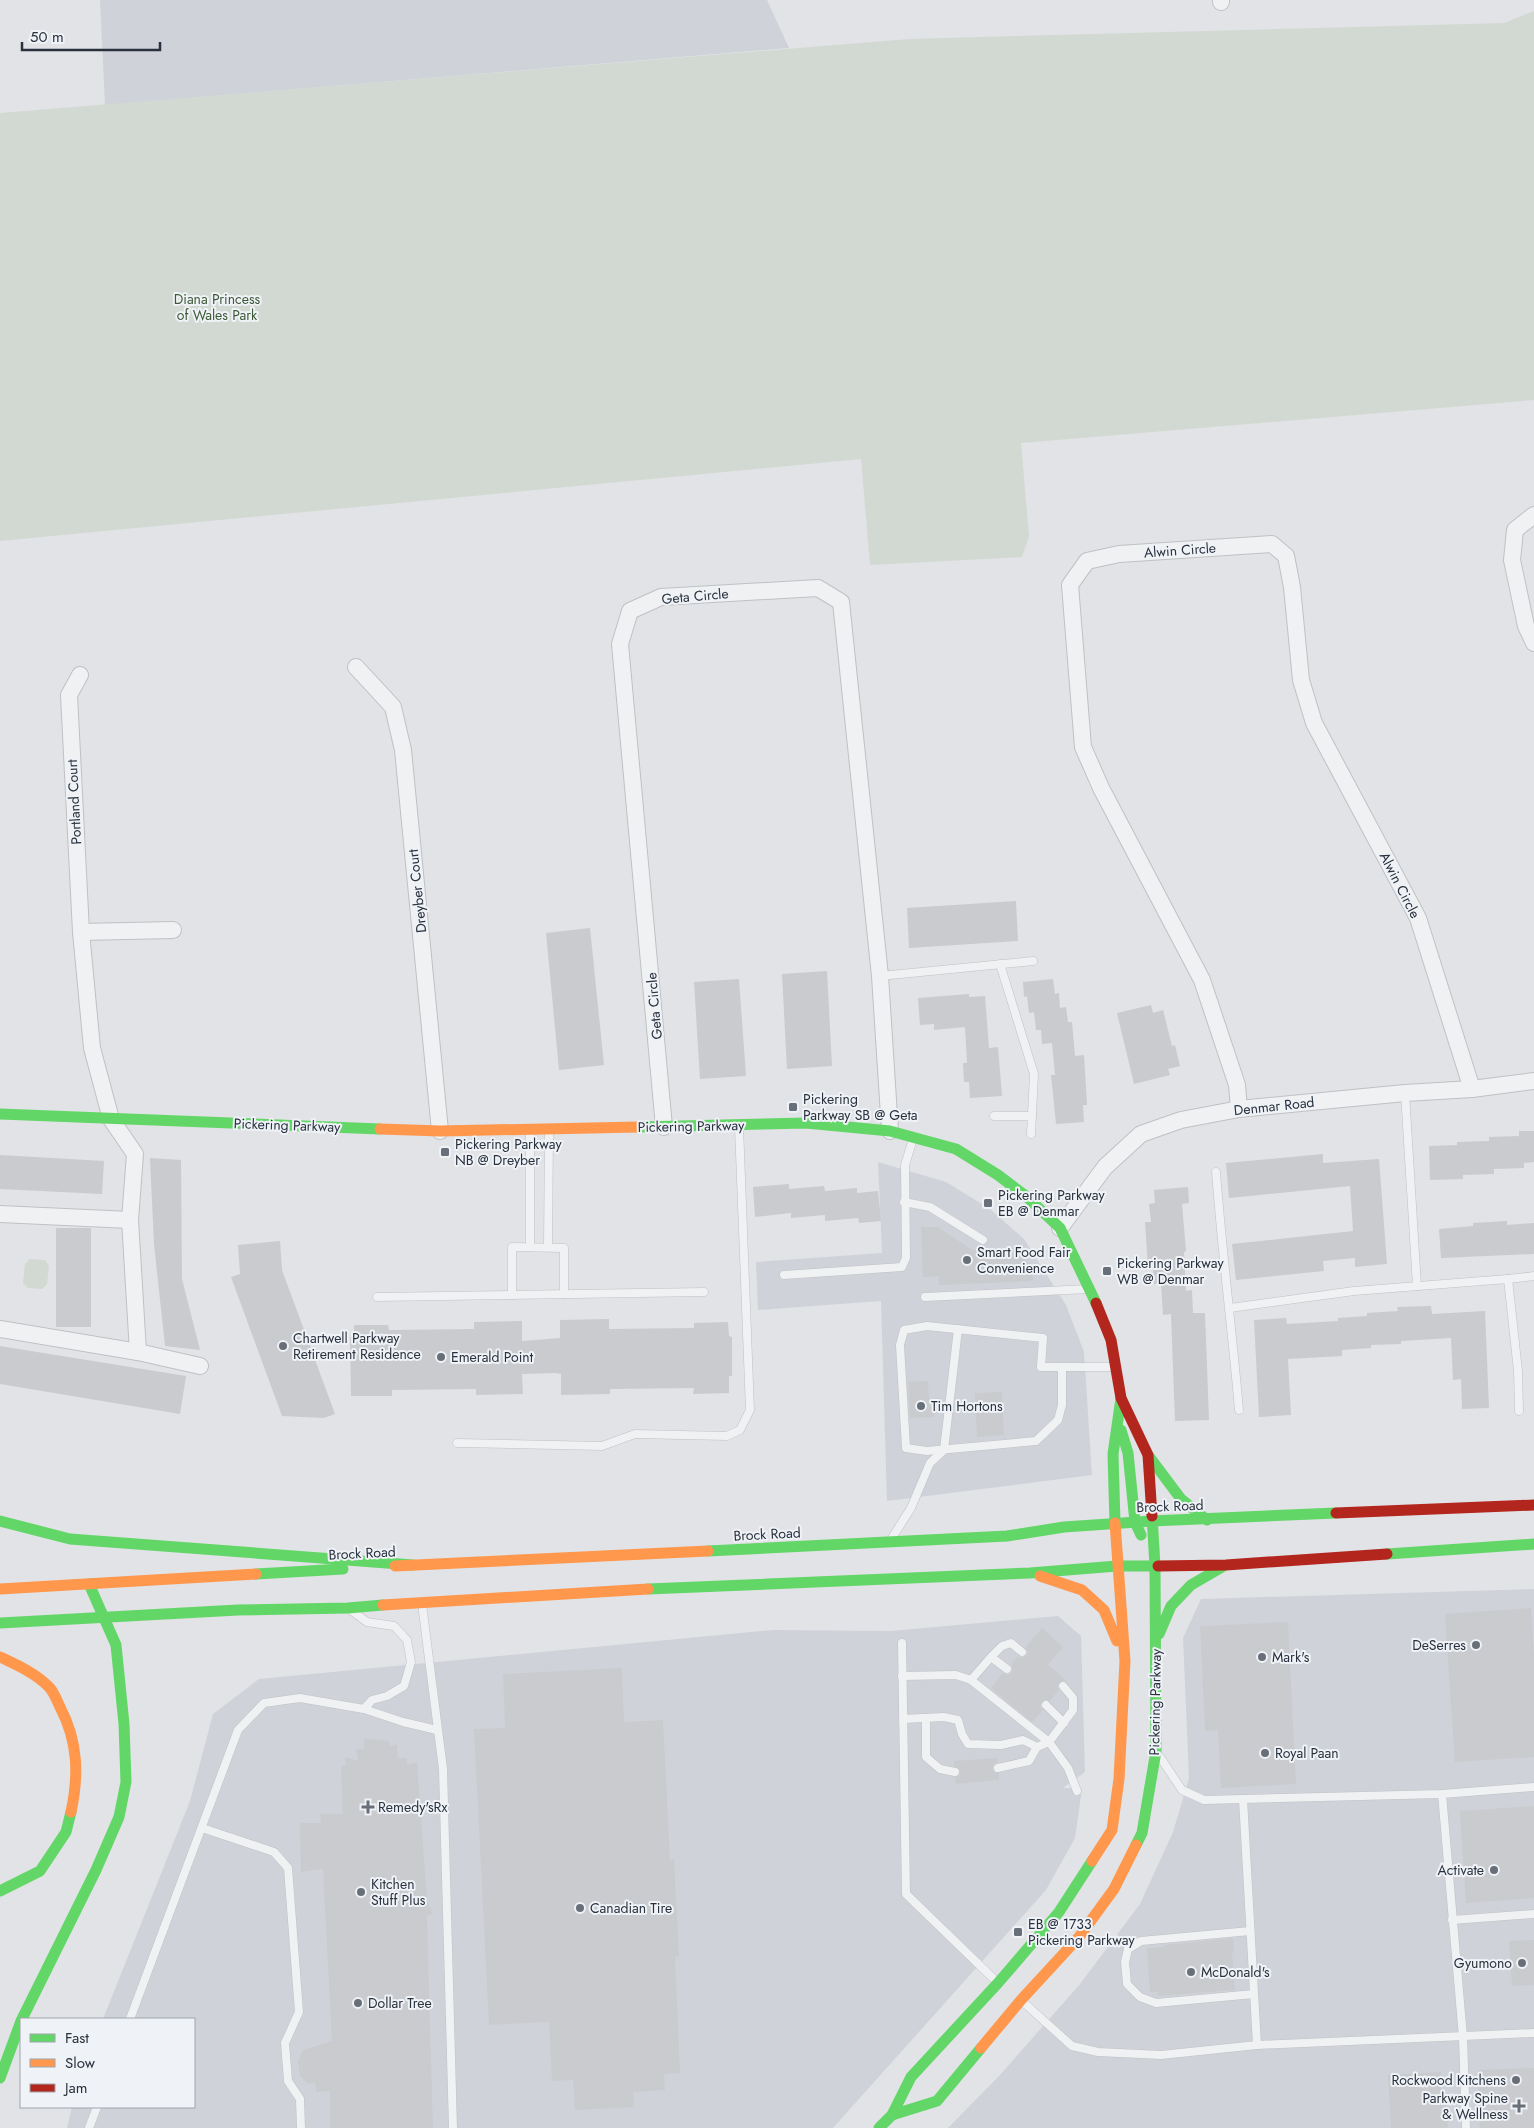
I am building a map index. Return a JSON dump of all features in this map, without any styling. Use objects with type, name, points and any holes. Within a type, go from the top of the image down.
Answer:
[{"type":"main road","name":"Pickering Parkway","points":[[0,1114],[440,1131],[806,1123],[890,1130],[956,1149],[998,1175],[1027,1197],[1060,1228],[1091,1289],[1111,1340],[1121,1398],[1148,1455],[1155,1566],[1156,1751],[1142,1833],[1114,1890],[1079,1937],[1021,2000],[937,2101],[892,2115]]},
{"type":"main road","name":"Pickering Parkway","points":[[879,2128],[892,2115],[910,2077],[998,1982],[1059,1912],[1112,1830],[1119,1779],[1125,1661],[1117,1566],[1113,1454],[1121,1398]]},
{"type":"main road","points":[[1118,1422],[1128,1452],[1135,1522],[1155,1566]]},
{"type":"main road","points":[[1148,1455],[1171,1489],[1192,1510],[1207,1520]]},
{"type":"main road","name":"Brock Road","points":[[0,1589],[1007,1536],[1064,1527],[1152,1521],[1534,1505]]},
{"type":"main road","points":[[0,1521],[70,1539],[414,1566]]},
{"type":"main road","points":[[0,1623],[238,1610],[348,1608],[710,1585],[1030,1573],[1117,1566],[1226,1565],[1534,1544]]},
{"type":"main road","points":[[1156,1642],[1171,1606],[1191,1585],[1226,1565]]},
{"type":"main road","points":[[1030,1573],[1082,1590],[1104,1610],[1125,1661]]},
{"type":"main road","points":[[23,2018],[31,1998],[96,1870],[119,1817],[126,1782],[124,1724],[116,1645],[89,1584]]},
{"type":"main road","points":[[0,1657],[29,1671],[50,1688],[68,1722],[76,1752],[76,1790],[66,1832],[40,1871],[0,1891]]},
{"type":"main road","points":[[0,2078],[20,2025]]},
{"type":"street","points":[[1534,515],[1516,530],[1512,560],[1526,626],[1534,643]]},
{"type":"street","name":"Alwin Circle","points":[[1239,1109],[1237,1085],[1202,980],[1101,788],[1083,747],[1070,585],[1087,561],[1119,554],[1272,544],[1286,556],[1292,588],[1301,680],[1314,723],[1418,918],[1472,1089]]},
{"type":"street","name":"Geta Circle","points":[[664,1127],[620,644],[630,611],[661,597],[818,588],[841,602],[880,976],[890,1130]]},
{"type":"street","name":"Dreyber Court","points":[[356,666],[393,707],[403,750],[440,1131]]},
{"type":"street","name":"Portland Court","points":[[80,675],[69,695],[81,932],[92,1048],[111,1119]]},
{"type":"street","points":[[81,932],[173,930]]},
{"type":"street","name":"Denmar Road","points":[[1060,1228],[1105,1167],[1142,1134],[1182,1120],[1239,1109],[1405,1093],[1472,1089],[1534,1081]]},
{"type":"street","points":[[111,1119],[135,1154],[130,1220],[138,1352]]},
{"type":"street","points":[[0,1214],[130,1220]]},
{"type":"street","points":[[0,1329],[138,1352],[200,1366]]},
{"type":"street","points":[[998,1982],[1021,2000]]},
{"type":"lane","points":[[880,976],[1033,961]]},
{"type":"lane","points":[[1000,964],[1034,1074],[1032,1134]]},
{"type":"lane","points":[[1405,1093],[1417,1286]]},
{"type":"lane","points":[[994,1116],[1032,1116]]},
{"type":"lane","points":[[457,1443],[602,1446],[635,1434],[727,1436],[740,1430],[750,1410],[739,1125]]},
{"type":"lane","points":[[530,1129],[530,1247]]},
{"type":"lane","points":[[548,1247],[549,1129]]},
{"type":"lane","points":[[784,1275],[902,1267],[906,1258],[905,1165],[914,1138]]},
{"type":"lane","points":[[1216,1172],[1239,1410]]},
{"type":"lane","points":[[904,1202],[930,1207],[982,1240]]},
{"type":"lane","points":[[512,1295],[512,1247],[564,1248],[564,1294]]},
{"type":"lane","points":[[1230,1308],[1288,1299],[1534,1276]]},
{"type":"lane","points":[[1508,1279],[1518,1371],[1519,1411]]},
{"type":"lane","points":[[925,1297],[1091,1289]]},
{"type":"lane","points":[[377,1297],[704,1292]]},
{"type":"lane","points":[[1062,1367],[1062,1405],[1058,1420],[1036,1441],[927,1452],[906,1448],[900,1346],[904,1330],[927,1326],[1043,1338],[1041,1367],[1062,1367],[1116,1367]]},
{"type":"lane","points":[[888,1542],[911,1508],[930,1463],[944,1450],[958,1329]]},
{"type":"lane","points":[[422,1602],[443,1769],[453,2128]]},
{"type":"lane","points":[[348,1608],[361,1620],[394,1626],[407,1640],[411,1662],[404,1686],[387,1696],[372,1700],[364,1709]]},
{"type":"lane","points":[[902,1643],[906,1894],[998,1982]]},
{"type":"lane","points":[[971,1680],[1002,1646],[1010,1643],[1022,1652]]},
{"type":"lane","points":[[992,1657],[1007,1669]]},
{"type":"lane","points":[[902,1676],[956,1676],[971,1680],[1049,1742],[1068,1768],[1077,1791]]},
{"type":"lane","points":[[998,1768],[1029,1760],[1037,1747],[1049,1742],[1073,1710],[1073,1698],[1063,1686]]},
{"type":"lane","points":[[130,2018],[238,1730],[264,1703],[300,1698],[364,1709],[403,1722],[438,1730]]},
{"type":"lane","points":[[1046,1705],[1064,1723]]},
{"type":"lane","points":[[904,1718],[944,1717],[958,1720],[962,1734],[968,1744],[1001,1745],[1023,1740],[1037,1747]]},
{"type":"lane","points":[[926,1718],[926,1757],[940,1769],[955,1772]]},
{"type":"lane","points":[[1156,1751],[1182,1790],[1204,1800],[1442,1794],[1534,1787]]},
{"type":"lane","points":[[1442,1794],[1463,2036],[1466,2128]]},
{"type":"lane","points":[[1243,1799],[1257,2045]]},
{"type":"lane","points":[[202,1828],[274,1852],[288,1868],[299,2012],[285,2043],[288,2081],[300,2099],[301,2128]]},
{"type":"lane","points":[[1452,1920],[1534,1914]]},
{"type":"lane","points":[[1250,1931],[1141,1941],[1128,1949],[1125,1962],[1127,1984],[1140,1997],[1156,2003],[1254,1994]]},
{"type":"lane","points":[[1021,2000],[1072,2046],[1098,2052],[1161,2055],[1257,2045],[1534,2033]]},
{"type":"lane","points":[[89,2128],[97,2108]]},
{"type":"shaded area","points":[[100,0],[767,0],[789,48],[105,105]]},
{"type":"shaded area","points":[[878,1162],[946,1182],[990,1209],[1024,1239],[1066,1305],[1084,1352],[1092,1475],[887,1501],[881,1301],[758,1310],[756,1262],[882,1253]]},
{"type":"shaded area","points":[[1534,1589],[1534,2128],[948,2128],[999,2076],[1080,1984],[1140,1904],[1173,1832],[1189,1778],[1183,1638],[1201,1599]]},
{"type":"shaded area","points":[[1058,1616],[1081,1636],[1085,1772],[1063,1788],[1082,1789],[1075,1838],[1046,1890],[833,2128],[67,2128],[72,2108],[195,2108],[195,2018],[103,2018],[190,1801],[213,1714],[259,1679],[773,1630],[891,1631]]},
{"type":"green space","name":"Diana Princess of Wales Park","points":[[1534,11],[1534,400],[1021,443],[1029,536],[1022,557],[870,565],[861,459],[0,541],[0,113],[909,39],[1504,23]]},
{"type":"green space","points":[[30,1259],[45,1260],[49,1266],[47,1284],[42,1289],[28,1288],[23,1283],[25,1264]]},
{"type":"building","points":[[1016,901],[1018,941],[909,948],[907,908]]},
{"type":"building","points":[[590,928],[604,1065],[559,1070],[546,933]]},
{"type":"building","points":[[827,971],[832,1066],[787,1069],[782,974]]},
{"type":"building","points":[[739,979],[746,1076],[700,1079],[694,982]]},
{"type":"building","points":[[1053,979],[1055,994],[1059,993],[1060,1008],[1066,1007],[1068,1022],[1072,1022],[1075,1056],[1084,1055],[1087,1105],[1083,1105],[1084,1122],[1056,1124],[1051,1075],[1055,1075],[1052,1043],[1042,1044],[1041,1030],[1036,1030],[1034,1012],[1029,1013],[1027,996],[1024,997],[1023,982]]},
{"type":"building","points":[[969,994],[969,997],[985,996],[989,1048],[998,1047],[1002,1096],[970,1098],[969,1082],[964,1082],[963,1063],[967,1063],[965,1027],[934,1030],[934,1024],[920,1025],[918,998]]},
{"type":"building","points":[[1151,1005],[1153,1013],[1163,1010],[1172,1046],[1175,1045],[1180,1066],[1168,1069],[1170,1075],[1134,1084],[1117,1013]]},
{"type":"building","points":[[1519,1131],[1534,1131],[1534,1162],[1524,1163],[1524,1168],[1494,1169],[1494,1174],[1463,1175],[1463,1179],[1430,1180],[1429,1146],[1457,1145],[1457,1142],[1489,1141],[1489,1137],[1519,1136]]},
{"type":"building","points":[[1323,1154],[1323,1163],[1379,1159],[1387,1264],[1355,1267],[1355,1258],[1323,1261],[1324,1271],[1236,1280],[1232,1244],[1353,1231],[1350,1186],[1229,1198],[1226,1163]]},
{"type":"building","points":[[0,1155],[104,1161],[102,1194],[0,1189]]},
{"type":"building","points":[[150,1158],[181,1160],[182,1279],[200,1350],[165,1346],[154,1244]]},
{"type":"building","points":[[789,1184],[789,1189],[824,1186],[825,1191],[857,1188],[857,1193],[878,1191],[881,1221],[859,1223],[858,1218],[825,1221],[825,1215],[791,1218],[791,1213],[755,1217],[753,1187]]},
{"type":"building","points":[[1188,1187],[1189,1203],[1182,1204],[1186,1251],[1184,1252],[1186,1291],[1192,1290],[1193,1313],[1205,1313],[1209,1420],[1175,1421],[1171,1314],[1163,1315],[1161,1283],[1154,1284],[1153,1269],[1148,1269],[1145,1222],[1151,1222],[1149,1204],[1155,1203],[1154,1190]]},
{"type":"building","points":[[1507,1221],[1507,1225],[1534,1223],[1534,1254],[1441,1258],[1439,1229],[1473,1226],[1473,1223]]},
{"type":"building","points":[[921,1227],[938,1227],[972,1250],[1016,1248],[1017,1254],[1032,1265],[1033,1281],[939,1285],[939,1276],[923,1277]]},
{"type":"building","points":[[56,1228],[91,1228],[91,1327],[56,1327]]},
{"type":"building","name":"Chartwell Parkway Retirement Residence","points":[[280,1241],[282,1270],[335,1414],[324,1418],[282,1416],[231,1277],[240,1274],[238,1245]]},
{"type":"building","points":[[1431,1306],[1432,1314],[1485,1311],[1489,1408],[1462,1409],[1461,1379],[1453,1380],[1451,1338],[1401,1341],[1401,1344],[1371,1345],[1371,1348],[1342,1350],[1342,1356],[1288,1359],[1291,1415],[1259,1417],[1254,1320],[1286,1318],[1287,1324],[1338,1321],[1338,1318],[1367,1316],[1367,1313],[1398,1311],[1397,1307]]},
{"type":"building","points":[[609,1319],[609,1329],[694,1328],[694,1323],[728,1322],[729,1336],[732,1337],[732,1376],[729,1376],[729,1393],[693,1394],[694,1388],[610,1389],[610,1394],[561,1395],[561,1374],[556,1373],[522,1374],[523,1394],[476,1395],[476,1389],[392,1390],[392,1396],[351,1396],[350,1337],[354,1337],[354,1325],[388,1325],[389,1330],[474,1329],[474,1322],[522,1321],[522,1341],[560,1338],[560,1320]]},
{"type":"building","points":[[0,1346],[186,1376],[180,1414],[0,1384]]},
{"type":"building","name":"Tim Hortons","points":[[928,1381],[929,1399],[941,1398],[942,1413],[934,1414],[934,1417],[910,1418],[908,1382]]},
{"type":"building","points":[[1002,1392],[1004,1435],[977,1437],[975,1393]]},
{"type":"building","points":[[1531,1608],[1534,1656],[1534,1757],[1455,1762],[1445,1614]]},
{"type":"building","points":[[1288,1622],[1296,1784],[1221,1788],[1218,1730],[1205,1731],[1200,1626]]},
{"type":"building","points":[[1042,1628],[1063,1647],[1048,1665],[1067,1681],[1059,1682],[1057,1686],[1059,1690],[1050,1701],[1042,1701],[1040,1706],[1043,1710],[1032,1722],[991,1688],[1003,1673],[1007,1675],[1011,1673],[1013,1669],[1011,1665],[1018,1656],[1022,1658],[1026,1656],[1028,1652],[1025,1648]]},
{"type":"building","name":"Canadian Tire","points":[[622,1668],[624,1722],[663,1720],[670,1860],[674,1859],[679,1956],[675,1957],[680,2073],[664,2074],[665,2090],[633,2092],[634,2107],[575,2110],[573,2080],[552,2081],[549,2022],[489,2025],[474,1729],[505,1728],[503,1674]]},
{"type":"building","points":[[364,1739],[389,1741],[390,1746],[397,1744],[398,1758],[407,1758],[407,1765],[417,1762],[427,1900],[433,1914],[427,1915],[433,2128],[330,2128],[330,2091],[316,2092],[315,2083],[308,2084],[300,2076],[298,2062],[303,2050],[332,2041],[323,1869],[301,1872],[300,1823],[321,1823],[320,1814],[343,1814],[341,1766],[346,1766],[345,1757],[358,1761],[356,1749],[364,1749]]},
{"type":"building","points":[[997,1758],[998,1762],[994,1764],[992,1769],[999,1774],[999,1780],[956,1784],[955,1777],[960,1775],[960,1771],[954,1766],[954,1761]]},
{"type":"building","points":[[1534,1806],[1534,1898],[1466,1903],[1460,1811]]},
{"type":"building","name":"McDonald's","points":[[1233,1938],[1234,1952],[1232,1953],[1235,1990],[1158,1996],[1158,1992],[1150,1992],[1147,1948]]},
{"type":"building","name":"Gyumono","points":[[1534,1940],[1534,1985],[1512,1986],[1509,1941]]},
{"type":"building","points":[[1534,2068],[1534,2128],[1480,2128],[1478,2070]]},
{"type":"building","points":[[1441,2072],[1442,2102],[1446,2101],[1448,2128],[1391,2128],[1388,2075]]},
{"type":"traffic: fast","points":[[0,1114],[380,1129]]},
{"type":"traffic: fast","points":[[638,1127],[806,1123],[890,1131],[956,1149],[998,1175],[1027,1197],[1060,1228],[1096,1303]]},
{"type":"traffic: fast","points":[[1115,1523],[1113,1454],[1121,1398]]},
{"type":"traffic: fast","points":[[1121,1430],[1128,1453],[1135,1522],[1141,1535]]},
{"type":"traffic: fast","points":[[1148,1455],[1181,1499],[1207,1520]]},
{"type":"traffic: fast","points":[[708,1551],[1007,1536],[1064,1527],[1152,1521],[1336,1513]]},
{"type":"traffic: fast","points":[[1136,1845],[1142,1833],[1156,1751],[1155,1566],[1152,1516]]},
{"type":"traffic: fast","points":[[0,1521],[70,1539],[413,1565]]},
{"type":"traffic: fast","points":[[1387,1554],[1534,1544]]},
{"type":"traffic: fast","points":[[648,1589],[1030,1573],[1117,1566],[1158,1566]]},
{"type":"traffic: fast","points":[[1159,1634],[1171,1606],[1191,1585],[1222,1567]]},
{"type":"traffic: fast","points":[[256,1574],[343,1569]]},
{"type":"traffic: fast","points":[[22,2018],[96,1870],[119,1817],[126,1782],[124,1724],[116,1645],[89,1584]]},
{"type":"traffic: fast","points":[[0,1623],[238,1610],[348,1608],[383,1605]]},
{"type":"traffic: fast","points":[[0,1891],[40,1871],[66,1832],[71,1812]]},
{"type":"traffic: fast","points":[[879,2128],[892,2115],[911,2077],[998,1983],[1059,1912],[1092,1861]]},
{"type":"traffic: fast","points":[[0,2078],[20,2024]]},
{"type":"traffic: fast","points":[[892,2115],[937,2101],[981,2048]]},
{"type":"traffic: slow","points":[[380,1129],[440,1131],[638,1127]]},
{"type":"traffic: slow","points":[[1092,1861],[1112,1830],[1119,1779],[1125,1661],[1115,1523]]},
{"type":"traffic: slow","points":[[395,1566],[708,1551]]},
{"type":"traffic: slow","points":[[0,1589],[256,1574]]},
{"type":"traffic: slow","points":[[1040,1576],[1082,1590],[1104,1610],[1117,1641]]},
{"type":"traffic: slow","points":[[383,1605],[648,1589]]},
{"type":"traffic: slow","points":[[0,1657],[32,1673],[44,1682],[54,1694],[66,1720],[74,1745],[76,1771],[71,1812]]},
{"type":"traffic: slow","points":[[981,2048],[1021,2000],[1079,1937],[1114,1889],[1136,1845]]},
{"type":"traffic: jam","points":[[1096,1303],[1111,1340],[1121,1398],[1148,1455],[1152,1516]]},
{"type":"traffic: jam","points":[[1336,1513],[1534,1505]]},
{"type":"traffic: jam","points":[[1158,1566],[1226,1565],[1387,1554]]},
{"type":"place","name":"Pickering Parkway SB @ Geta","points":[[793,1107]]},
{"type":"place","name":"Pickering Parkway NB @ Dreyber","points":[[445,1152]]},
{"type":"place","name":"Pickering Parkway EB @ Denmar","points":[[988,1203]]},
{"type":"place","name":"Smart Food Fair Convenience","points":[[967,1260]]},
{"type":"place","name":"Pickering Parkway WB @ Denmar","points":[[1107,1271]]},
{"type":"place","name":"Chartwell Parkway Retirement Residence","points":[[283,1346]]},
{"type":"place","name":"Emerald Point","points":[[441,1357]]},
{"type":"place","name":"Tim Hortons","points":[[921,1406]]},
{"type":"place","name":"DeSerres","points":[[1476,1645]]},
{"type":"place","name":"Mark's","points":[[1262,1657]]},
{"type":"place","name":"Royal Paan","points":[[1265,1753]]},
{"type":"place","name":"Remedy'sRx","points":[[368,1807]]},
{"type":"place","name":"Activate","points":[[1494,1870]]},
{"type":"place","name":"Kitchen Stuff Plus","points":[[361,1892]]},
{"type":"place","name":"Canadian Tire","points":[[580,1908]]},
{"type":"place","name":"EB @ 1733 Pickering Parkway","points":[[1018,1932]]},
{"type":"place","name":"Gyumono","points":[[1522,1963]]},
{"type":"place","name":"McDonald's","points":[[1191,1972]]},
{"type":"place","name":"Dollar Tree","points":[[358,2003]]},
{"type":"place","name":"Rockwood Kitchens","points":[[1516,2080]]},
{"type":"place","name":"Parkway Spine & Wellness","points":[[1519,2106]]}]
